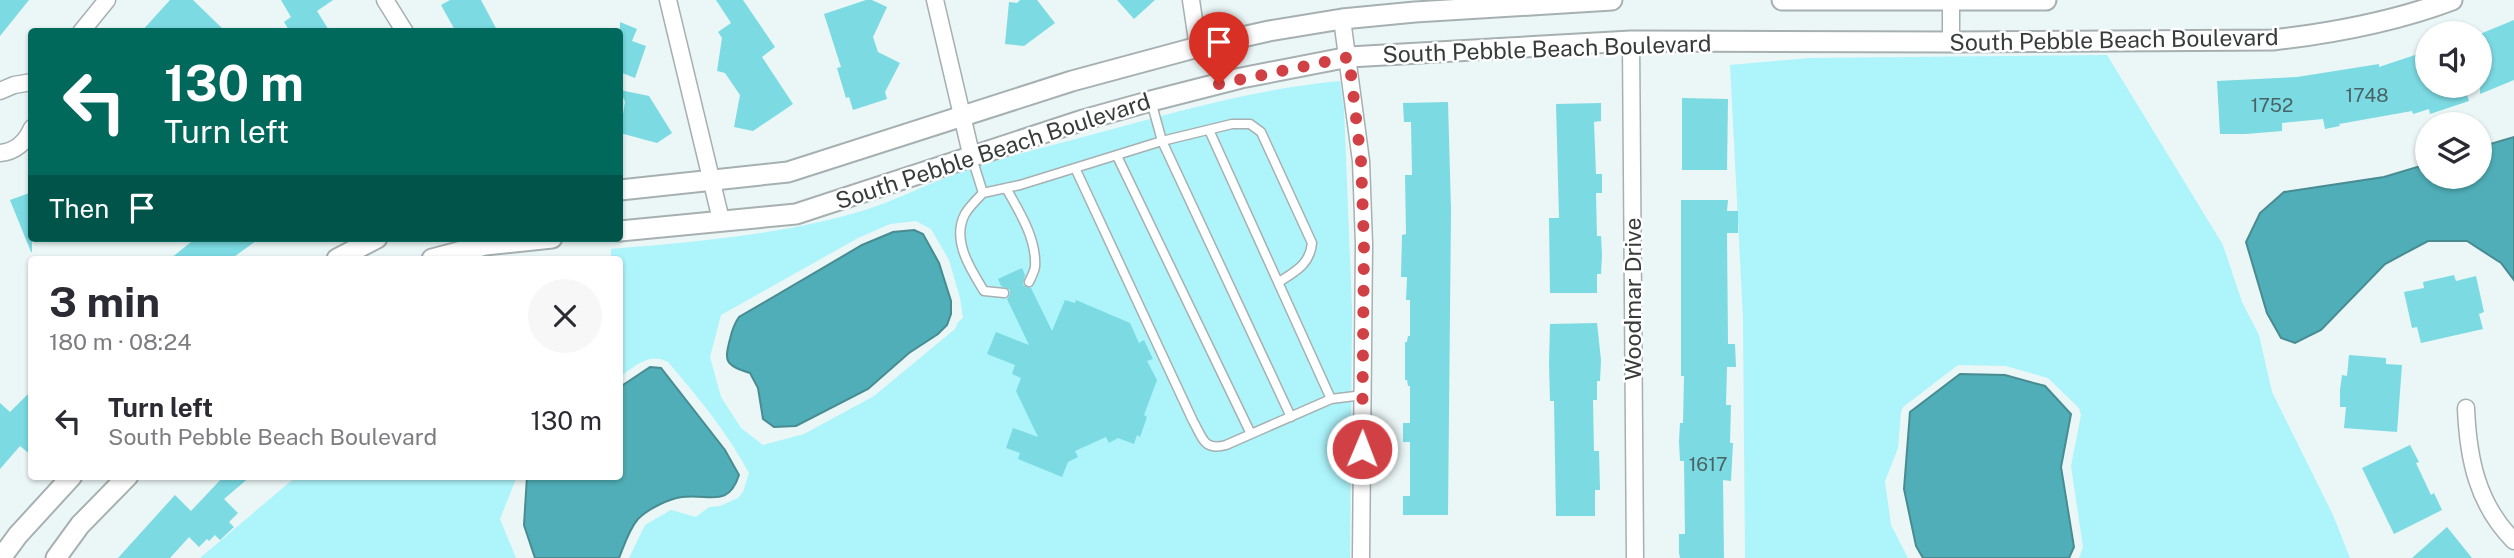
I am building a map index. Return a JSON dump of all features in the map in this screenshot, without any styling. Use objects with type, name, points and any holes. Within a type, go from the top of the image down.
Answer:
[{"type":"street","points":[[84,28],[107,0]]},
{"type":"street","points":[[385,0],[402,28]]},
{"type":"street","points":[[668,0],[721,220]]},
{"type":"street","points":[[935,0],[972,158]]},
{"type":"street","points":[[1191,0],[1198,47]]},
{"type":"street","name":"South Pebble Beach Boulevard","points":[[623,190],[788,172],[1072,81],[1198,47],[1342,19],[1612,0]]},
{"type":"street","name":"South Pebble Beach Boulevard","points":[[1782,0],[2046,0]]},
{"type":"street","name":"South Pebble Beach Boulevard","points":[[623,231],[796,214],[1151,101],[1241,78],[1349,57],[1631,41],[1951,43],[2273,40],[2326,34],[2370,25],[2452,0]]},
{"type":"street","points":[[1951,1],[1951,43]]},
{"type":"street","points":[[1342,19],[1361,161],[1364,244],[1361,558]]},
{"type":"street","name":"Woodmar Drive","points":[[1631,41],[1635,558]]},
{"type":"street","points":[[0,91],[28,83]]},
{"type":"street","points":[[0,153],[18,147],[28,138]]},
{"type":"street","points":[[343,256],[369,242]]},
{"type":"street","points":[[441,256],[484,242]]},
{"type":"street","points":[[2466,408],[2470,454],[2482,494],[2497,522],[2514,541]]},
{"type":"street","points":[[1,558],[18,535],[68,480]]},
{"type":"street","points":[[56,558],[80,525],[124,480]]},
{"type":"lane","points":[[1151,101],[1162,141],[1291,417]]},
{"type":"lane","points":[[1004,293],[984,291],[966,264],[960,230],[965,214],[983,193],[1076,170],[1162,141],[1232,124],[1250,124],[1261,132],[1312,243],[1311,254],[1304,266],[1279,282]]},
{"type":"lane","points":[[1209,130],[1331,399]]},
{"type":"lane","points":[[1117,156],[1251,434]]},
{"type":"lane","points":[[972,158],[983,193]]},
{"type":"lane","points":[[1076,170],[1193,421],[1207,445],[1214,448],[1331,399],[1363,395]]},
{"type":"lane","points":[[1006,188],[1023,218],[1032,246],[1035,268],[1029,282]]},
{"type":"shaded area","points":[[2107,55],[2223,245],[2242,302],[2259,335],[2272,392],[2333,515],[2350,558],[2079,558],[2083,547],[2071,466],[2081,415],[2079,408],[2048,378],[2006,366],[1958,365],[1903,407],[1901,412],[1898,448],[1885,481],[1891,525],[1908,558],[1745,558],[1743,318],[1730,65],[1809,58]]},
{"type":"shaded area","points":[[1340,81],[1344,108],[1352,309],[1350,558],[629,558],[645,525],[671,510],[696,517],[709,507],[720,506],[738,498],[743,492],[749,473],[722,429],[668,362],[648,359],[623,375],[623,256],[611,256],[611,249],[738,236],[831,219],[873,207],[950,176],[1018,154],[1213,103]],"holes":[[[916,221],[931,229],[949,260],[963,318],[955,329],[874,396],[804,434],[763,445],[741,428],[721,397],[710,357],[721,315],[858,238],[890,224]]]},
{"type":"shaded area","points":[[2514,137],[2514,280],[2501,263],[2467,241],[2428,241],[2385,264],[2321,330],[2295,343],[2281,338],[2267,313],[2246,242],[2260,213],[2284,192],[2384,177],[2415,168],[2415,189],[2492,189],[2492,143]]},
{"type":"shaded area","points":[[914,230],[923,234],[939,263],[951,301],[951,314],[947,325],[909,353],[868,389],[796,426],[774,427],[763,419],[758,388],[750,373],[735,368],[727,358],[734,325],[739,317],[862,245],[893,232]]},
{"type":"shaded area","points":[[650,367],[661,368],[725,450],[739,475],[734,486],[723,496],[682,497],[653,508],[635,523],[619,558],[535,558],[524,525],[527,480],[623,480],[623,385]]},
{"type":"shaded area","points":[[1960,374],[2005,375],[2045,386],[2071,414],[2061,467],[2074,547],[2069,558],[1923,558],[1916,546],[1904,489],[1910,412]]},
{"type":"shaded area","points":[[292,480],[515,480],[500,519],[516,558],[200,558]]},
{"type":"building","points":[[0,0],[29,0],[0,36]]},
{"type":"building","points":[[170,0],[193,0],[222,28],[145,28]]},
{"type":"building","points":[[281,0],[333,0],[317,11],[328,28],[288,28],[284,22],[291,17]]},
{"type":"building","points":[[450,0],[481,0],[496,28],[454,28],[441,5]]},
{"type":"building","points":[[716,0],[743,0],[775,47],[762,57],[793,104],[753,131],[734,127],[740,95],[725,73],[717,71],[722,38],[718,32],[731,23]]},
{"type":"building","points":[[866,0],[887,7],[873,37],[878,52],[900,63],[885,92],[887,99],[853,110],[849,97],[846,98],[837,68],[841,67],[824,14]]},
{"type":"building","points":[[1020,0],[1037,0],[1055,23],[1024,46],[1005,44],[1009,2],[1017,3]]},
{"type":"building","points":[[1117,0],[1155,0],[1134,19]]},
{"type":"building","points":[[2514,20],[2514,80],[2492,89],[2492,29]]},
{"type":"building","points":[[620,22],[637,29],[632,41],[646,46],[635,78],[623,73],[623,28],[620,28]]},
{"type":"building","points":[[2415,55],[2415,98],[2468,98],[2469,101],[2436,112],[2430,112],[2429,109],[2413,114],[2412,111],[2325,129],[2323,119],[2282,123],[2282,131],[2220,134],[2217,81],[2297,77],[2379,64],[2379,67]]},
{"type":"building","points":[[623,91],[649,96],[672,133],[657,143],[623,134]]},
{"type":"building","points":[[1682,98],[1728,99],[1727,170],[1682,170]]},
{"type":"building","points":[[1448,102],[1451,210],[1448,515],[1403,515],[1403,496],[1410,496],[1410,442],[1403,442],[1403,423],[1410,423],[1410,386],[1405,380],[1405,342],[1410,336],[1410,300],[1406,300],[1407,277],[1401,277],[1402,235],[1406,234],[1405,175],[1412,175],[1411,122],[1404,122],[1403,103]]},
{"type":"building","points":[[1601,103],[1601,121],[1594,122],[1596,174],[1602,174],[1602,193],[1596,193],[1597,236],[1601,236],[1602,255],[1601,274],[1597,274],[1597,293],[1550,293],[1549,218],[1559,218],[1556,104]]},
{"type":"building","points":[[28,193],[28,242],[32,242],[32,252],[31,252],[10,200]]},
{"type":"building","points":[[1681,200],[1728,200],[1727,211],[1738,211],[1738,233],[1727,233],[1728,344],[1735,344],[1736,367],[1727,367],[1726,405],[1731,405],[1730,443],[1733,443],[1731,481],[1723,480],[1724,558],[1680,558],[1679,553],[1679,534],[1685,534],[1684,461],[1680,461],[1679,441],[1680,423],[1683,423],[1684,376],[1681,376]]},
{"type":"building","points":[[191,242],[254,242],[235,256],[174,256]]},
{"type":"building","points":[[1022,268],[1025,275],[1023,285],[1031,288],[1052,331],[1065,300],[1075,303],[1076,300],[1130,323],[1139,343],[1144,340],[1153,359],[1147,361],[1157,380],[1144,415],[1147,417],[1140,437],[1137,435],[1134,444],[1118,438],[1109,443],[1106,437],[1075,451],[1078,457],[1068,462],[1062,477],[1018,459],[1020,453],[1006,448],[1013,428],[1038,437],[1016,391],[1021,378],[1012,374],[1015,365],[987,354],[996,332],[1029,345],[1007,299],[1010,290],[1001,286],[998,279]]},
{"type":"building","points":[[2454,275],[2456,281],[2476,276],[2484,312],[2479,314],[2483,329],[2421,343],[2417,327],[2412,328],[2404,292],[2424,288],[2423,282]]},
{"type":"building","points":[[1597,323],[1600,381],[1597,381],[1597,400],[1593,400],[1594,451],[1599,451],[1600,490],[1595,490],[1595,516],[1556,516],[1554,401],[1550,401],[1550,324]]},
{"type":"building","points":[[2349,355],[2386,358],[2386,364],[2402,365],[2397,432],[2344,428],[2346,407],[2340,407],[2340,390],[2342,375],[2347,376]]},
{"type":"building","points":[[28,394],[28,453],[20,446],[0,469],[0,403],[10,412]]},
{"type":"building","points":[[2410,445],[2431,495],[2434,493],[2442,510],[2394,534],[2362,468]]},
{"type":"building","points":[[220,480],[246,480],[224,499],[238,513],[229,522],[234,527],[220,540],[215,535],[199,547],[189,537],[170,558],[118,558],[175,495],[191,511]]},
{"type":"building","points":[[2447,527],[2472,558],[2412,558]]},
{"type":"route","points":[[1219,84],[1349,57],[1361,161],[1364,244],[1362,449]]}]
